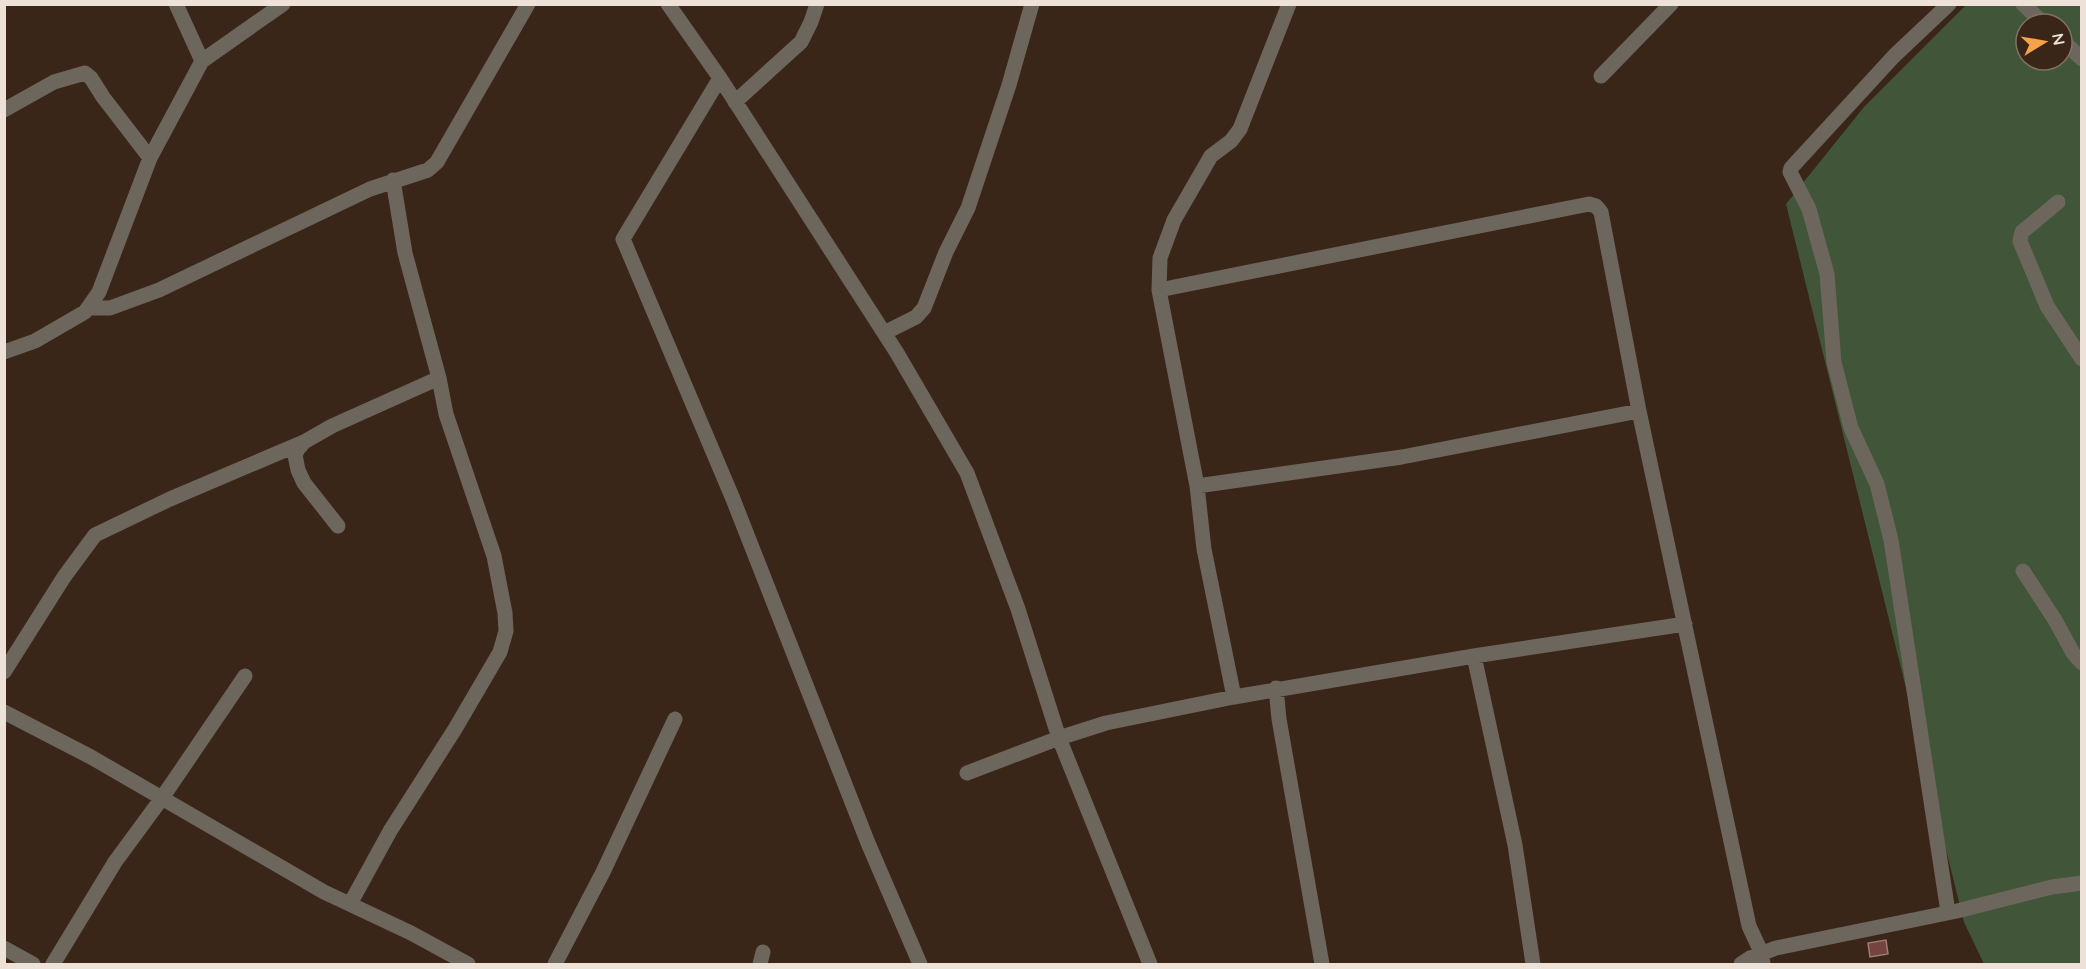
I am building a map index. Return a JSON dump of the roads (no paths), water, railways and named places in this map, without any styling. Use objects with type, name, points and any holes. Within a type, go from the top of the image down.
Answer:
[{"type":"street","points":[[176,4],[202,61]]},
{"type":"street","points":[[4,352],[35,341],[85,312],[99,292],[150,158],[202,61],[283,4]]},
{"type":"street","points":[[88,308],[111,308],[159,290],[284,228],[370,189],[428,170],[437,162],[528,4]]},
{"type":"street","points":[[668,4],[720,78],[884,333],[936,417],[967,473],[1018,609],[1059,738],[1150,964]]},
{"type":"street","points":[[735,102],[801,42],[817,4]]},
{"type":"street","points":[[884,333],[916,317],[924,308],[946,252],[968,208],[1009,85],[1032,4]]},
{"type":"street","points":[[1234,697],[1204,549],[1197,486],[1159,290],[1160,258],[1174,220],[1211,156],[1231,141],[1240,129],[1289,4]]},
{"type":"street","points":[[1601,76],[1671,4]]},
{"type":"street","points":[[1948,912],[1891,540],[1877,484],[1851,428],[1834,362],[1827,274],[1809,209],[1790,172],[1791,168],[1894,56],[1949,4]]},
{"type":"street","points":[[4,110],[54,82],[85,73],[150,158]]},
{"type":"street","points":[[720,78],[623,239],[733,500],[868,843],[920,964]]},
{"type":"street","points":[[350,904],[390,831],[455,729],[500,652],[506,631],[506,614],[494,556],[446,414],[439,378],[405,253],[393,180]]},
{"type":"street","points":[[2058,202],[2022,232],[2020,241],[2047,306],[2082,359]]},
{"type":"street","points":[[1159,290],[1589,204],[1596,206],[1601,212],[1639,411],[1749,926],[1762,959]]},
{"type":"street","points":[[4,672],[64,577],[95,535],[170,498],[304,442],[332,426],[439,378]]},
{"type":"street","points":[[1197,486],[1402,457],[1639,411]]},
{"type":"street","points":[[304,442],[295,455],[298,470],[304,483],[338,525]]},
{"type":"street","points":[[2023,571],[2055,620],[2073,653],[2082,663]]},
{"type":"street","points":[[967,773],[1106,723],[1276,688],[1685,624]]},
{"type":"street","points":[[1474,656],[1515,845],[1533,964]]},
{"type":"street","points":[[53,964],[115,862],[162,798],[245,676]]},
{"type":"street","points":[[1276,688],[1279,719],[1322,964]]},
{"type":"street","points":[[4,712],[162,798],[324,892],[411,933],[468,964]]},
{"type":"street","points":[[555,964],[603,872],[675,719]]},
{"type":"street","points":[[1740,964],[1762,959],[1776,948],[1948,912],[2052,887],[2082,883]]},
{"type":"street","points":[[4,948],[33,964]]}]
